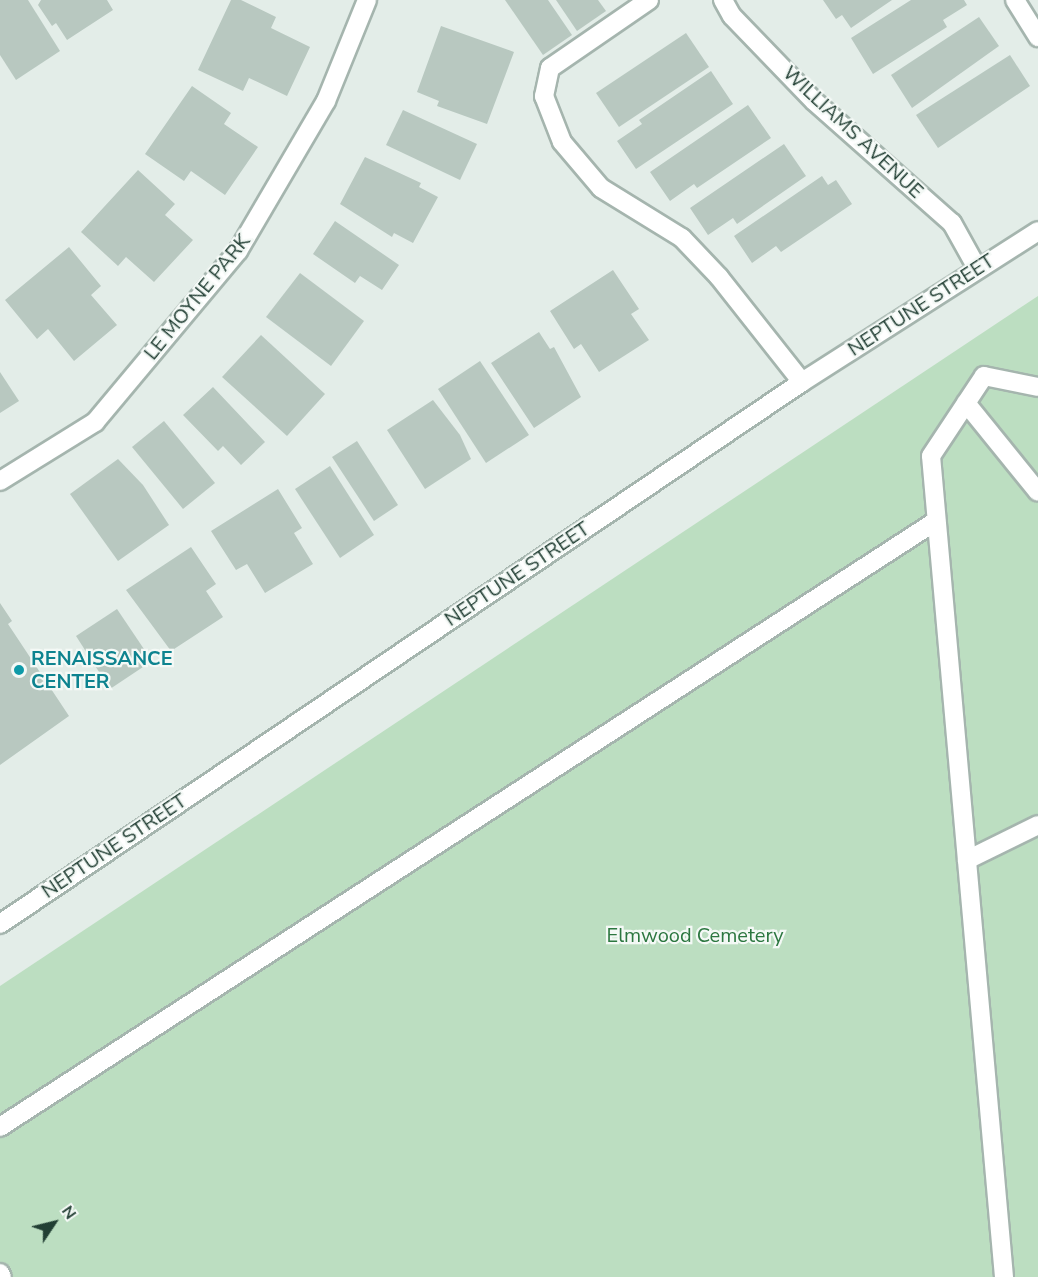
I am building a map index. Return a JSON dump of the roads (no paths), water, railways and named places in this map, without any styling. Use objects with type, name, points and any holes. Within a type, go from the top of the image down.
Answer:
[{"type":"street","name":"LE MOYNE PARK","points":[[0,481],[95,422],[238,251],[326,101],[367,0]]},
{"type":"street","points":[[650,0],[550,68],[544,96],[562,142],[601,188],[682,238],[718,277],[801,382]]},
{"type":"street","name":"WILLIAMS AVENUE","points":[[723,0],[732,16],[814,101],[952,223],[977,268]]},
{"type":"street","points":[[1015,0],[1038,37]]},
{"type":"street","name":"NEPTUNE STREET","points":[[0,924],[801,382],[1038,231]]},
{"type":"street","points":[[1004,1277],[931,456],[984,376],[1038,387]]},
{"type":"street","points":[[966,403],[1038,492]]},
{"type":"street","points":[[0,1127],[936,521]]},
{"type":"street","points":[[967,860],[1038,825]]},
{"type":"place","name":"RENAISSANCE CENTER","points":[[19,670]]},
{"type":"park label","name":"Elmwood Cemetery","points":[[695,935]]}]
